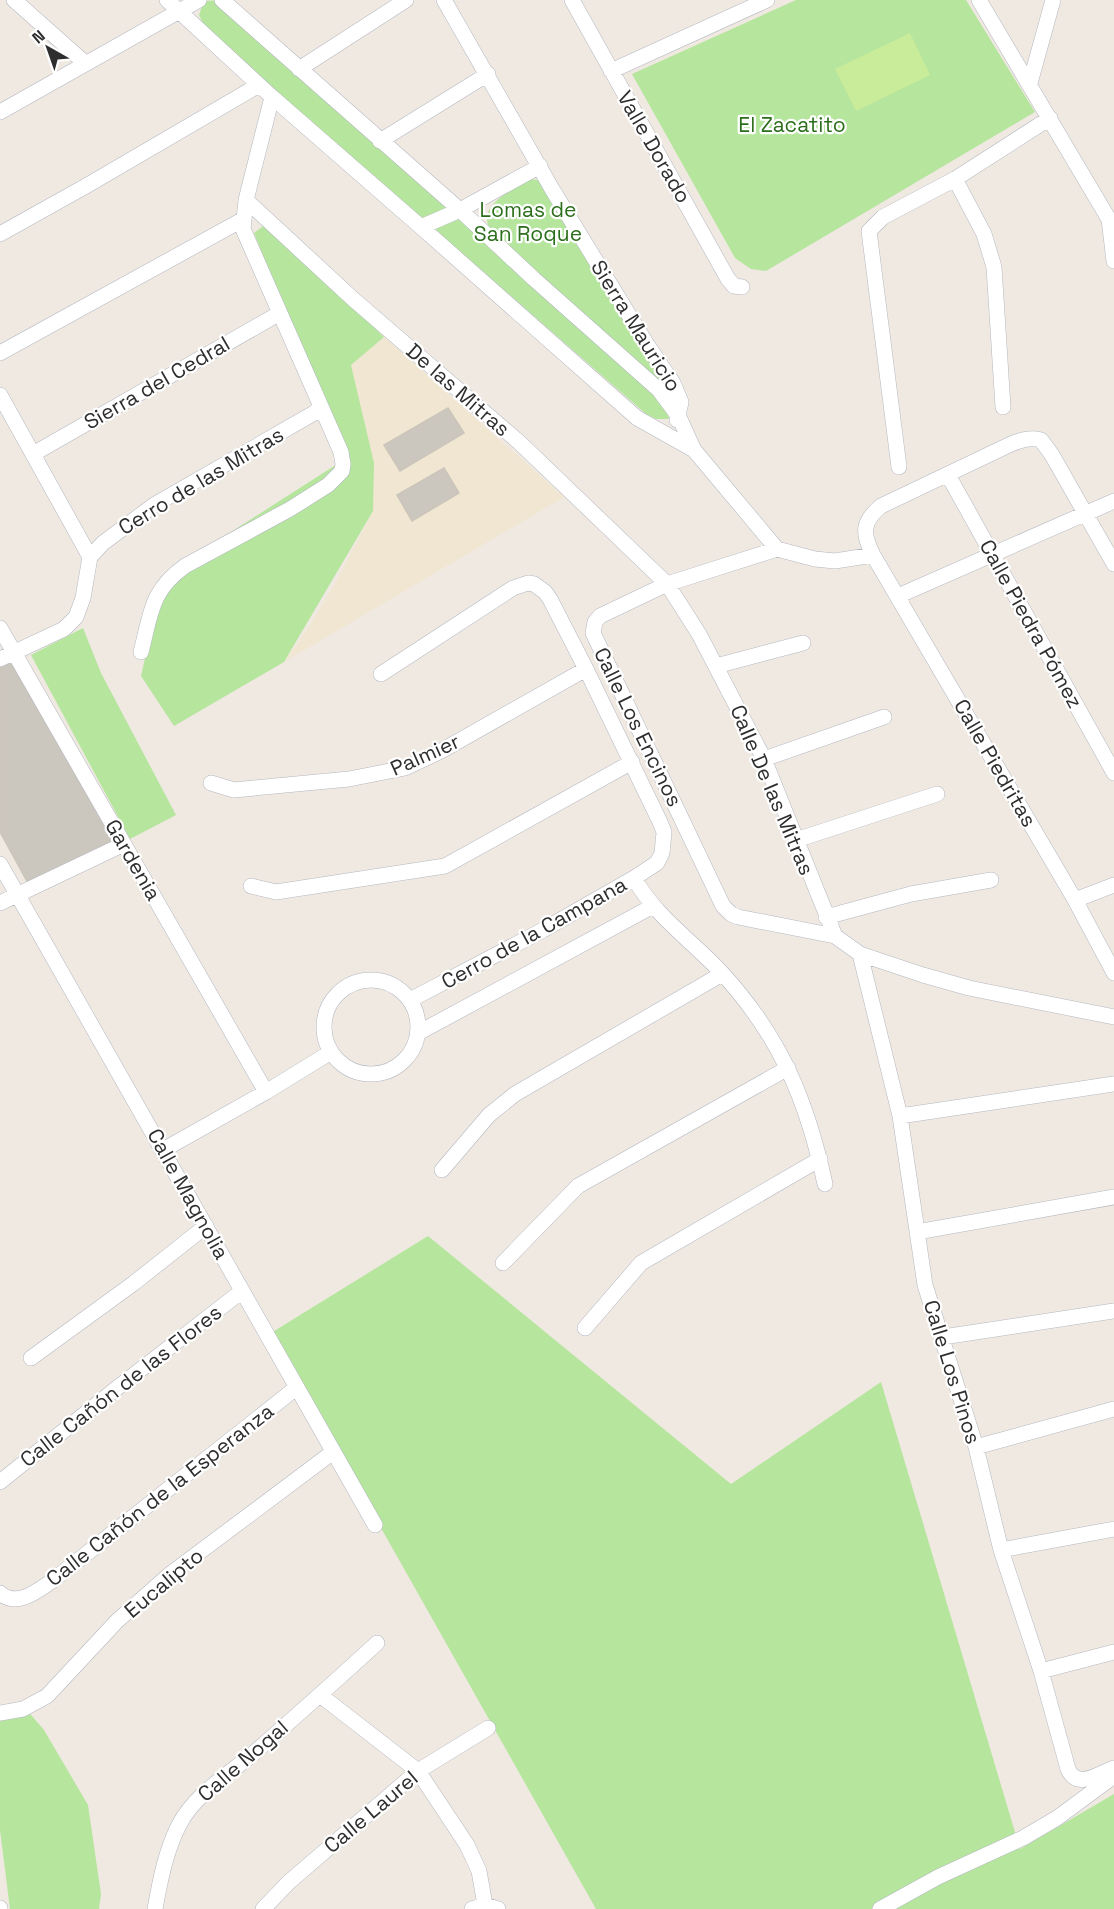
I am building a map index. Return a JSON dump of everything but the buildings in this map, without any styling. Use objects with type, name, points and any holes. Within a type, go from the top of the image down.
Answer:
[{"type":"street","points":[[0,5],[12,0],[85,63]]},
{"type":"street","points":[[0,112],[85,63],[172,5],[199,0]]},
{"type":"street","points":[[222,0],[659,390],[679,417],[694,450],[777,549],[815,559],[835,561],[873,555]]},
{"type":"street","points":[[299,69],[406,0]]},
{"type":"street","name":"Sierra Mauricio","points":[[444,0],[540,166],[646,343],[673,383],[681,402],[679,417],[668,436]]},
{"type":"street","name":"Valle Dorado","points":[[572,0],[729,279],[734,286],[742,287]]},
{"type":"street","points":[[611,71],[767,0]]},
{"type":"street","points":[[979,0],[1112,223],[1114,261]]},
{"type":"street","points":[[1030,83],[1053,0]]},
{"type":"street","points":[[172,5],[272,98],[638,418],[694,450]]},
{"type":"street","points":[[380,141],[488,74]]},
{"type":"street","points":[[0,234],[258,85]]},
{"type":"street","points":[[141,652],[157,594],[164,584],[185,566],[290,509],[328,485],[342,471],[341,452],[245,236],[242,220],[272,98]]},
{"type":"street","points":[[899,467],[869,231],[883,217],[955,179],[1050,118]]},
{"type":"street","points":[[422,227],[460,210],[540,166]]},
{"type":"street","points":[[955,179],[984,234],[992,259],[1003,407]]},
{"type":"street","name":"De las Mitras","points":[[246,200],[353,299],[520,443],[667,584]]},
{"type":"street","points":[[0,354],[242,220]]},
{"type":"street","name":"Sierra del Cedral","points":[[33,454],[280,313]]},
{"type":"street","points":[[0,395],[90,557],[80,607],[73,622],[64,629],[7,656]]},
{"type":"street","name":"Cerro de las Mitras","points":[[90,557],[109,537],[154,505],[321,409]]},
{"type":"street","points":[[948,475],[1023,439],[1041,440],[1052,455],[1114,564]]},
{"type":"street","name":"Calle Piedritas","points":[[948,475],[881,506],[870,515],[866,526],[867,542],[1075,900],[1114,973]]},
{"type":"street","name":"Calle Piedra Pómez","points":[[948,475],[1114,773]]},
{"type":"street","points":[[897,596],[1114,501]]},
{"type":"street","name":"Calle Los Encinos","points":[[777,549],[667,584],[600,616],[595,622],[593,633],[723,906],[738,917],[835,936]]},
{"type":"street","points":[[251,886],[276,892],[445,866],[632,762],[550,599],[534,584],[528,583],[513,588],[381,674]]},
{"type":"street","name":"Calle De las Mitras","points":[[667,584],[716,666],[764,759],[835,936]]},
{"type":"street","name":"Gardenia","points":[[0,628],[7,656],[124,844],[266,1092]]},
{"type":"street","points":[[716,666],[803,643]]},
{"type":"street","name":"Palmier","points":[[211,783],[234,790],[349,779],[405,768],[441,751],[586,669]]},
{"type":"street","points":[[764,759],[884,717]]},
{"type":"street","name":"Cerro de la Campana","points":[[410,1000],[543,930],[657,863],[662,853],[664,832],[632,762]]},
{"type":"street","points":[[796,840],[937,794]]},
{"type":"street","points":[[0,903],[124,844]]},
{"type":"street","name":"Calle Magnolia","points":[[0,864],[375,1525]]},
{"type":"street","points":[[634,878],[653,906],[722,974],[758,1017],[788,1068],[809,1118],[825,1184]]},
{"type":"street","points":[[826,917],[911,894],[992,880]]},
{"type":"street","points":[[1075,900],[1114,885]]},
{"type":"street","points":[[418,1033],[653,906]]},
{"type":"street","points":[[835,936],[860,954],[923,975],[978,990],[1111,1012]]},
{"type":"street","name":"Calle Los Pinos","points":[[860,954],[900,1116],[925,1285],[976,1447],[1001,1550],[1041,1671],[1068,1769],[1071,1776],[1077,1780],[1085,1780],[1114,1768]]},
{"type":"street","points":[[442,1170],[489,1115],[515,1094],[722,974]]},
{"type":"street","points":[[364,981],[381,981],[397,988],[410,1000],[417,1016],[418,1033],[413,1049],[402,1063],[387,1072],[370,1075],[354,1071],[339,1062],[331,1052],[324,1032],[326,1014],[334,999],[347,987],[364,981]]},
{"type":"street","points":[[163,1150],[331,1052]]},
{"type":"street","points":[[504,1263],[578,1186],[788,1068]]},
{"type":"street","points":[[900,1116],[1114,1084]]},
{"type":"street","points":[[585,1328],[630,1273],[641,1263],[820,1159]]},
{"type":"street","points":[[917,1232],[1114,1197]]},
{"type":"street","points":[[31,1358],[206,1226]]},
{"type":"street","name":"Calle Cañón de las Flores","points":[[0,1482],[107,1395],[242,1291]]},
{"type":"street","points":[[943,1337],[1114,1311]]},
{"type":"street","name":"Calle Cañón de la Esperanza","points":[[0,1593],[12,1600],[21,1599],[52,1581],[296,1388]]},
{"type":"street","points":[[976,1447],[1114,1409]]},
{"type":"street","name":"Eucalipto","points":[[0,1713],[23,1709],[46,1696],[117,1621],[169,1575],[333,1452]]},
{"type":"street","points":[[1001,1550],[1114,1529]]},
{"type":"street","name":"Calle Nogal","points":[[155,1909],[169,1849],[178,1826],[188,1810],[206,1791],[320,1695],[377,1643]]},
{"type":"street","points":[[1041,1671],[1114,1652]]},
{"type":"street","points":[[320,1695],[418,1771],[467,1845],[479,1871],[485,1908]]},
{"type":"street","name":"Calle Laurel","points":[[263,1909],[289,1882],[418,1771],[488,1728]]},
{"type":"street","points":[[880,1909],[938,1877],[1023,1838],[1057,1818],[1114,1776]]},
{"type":"shaded area","points":[[384,337],[564,497],[284,662],[335,583],[373,511],[374,463],[351,365]]},
{"type":"green space","name":"Lomas de San Roque","points":[[222,0],[667,407],[669,419],[656,419],[646,414],[268,84],[203,24],[199,15],[204,1]]},
{"type":"green space","name":"El Zacatito","points":[[796,0],[966,0],[1035,112],[766,271],[751,269],[735,258],[632,74]]},
{"type":"green space","points":[[910,33],[930,75],[856,111],[835,69]]},
{"type":"green space","name":"Lomas de San Roque","points":[[531,179],[538,180],[549,191],[576,240],[675,402],[491,235],[487,216],[493,205],[519,184]]},
{"type":"green space","points":[[266,224],[384,337],[351,365],[374,463],[373,511],[284,662],[174,726],[141,676],[164,575],[345,459],[254,233]]},
{"type":"green space","points":[[83,628],[101,673],[176,815],[130,839],[31,655]]},
{"type":"green space","points":[[428,1236],[731,1484],[881,1382],[1020,1849],[1114,1794],[1114,1909],[596,1909],[271,1333]]},
{"type":"green space","points":[[26,1709],[44,1730],[88,1805],[101,1894],[99,1909],[10,1909],[0,1830],[0,1717]]}]
